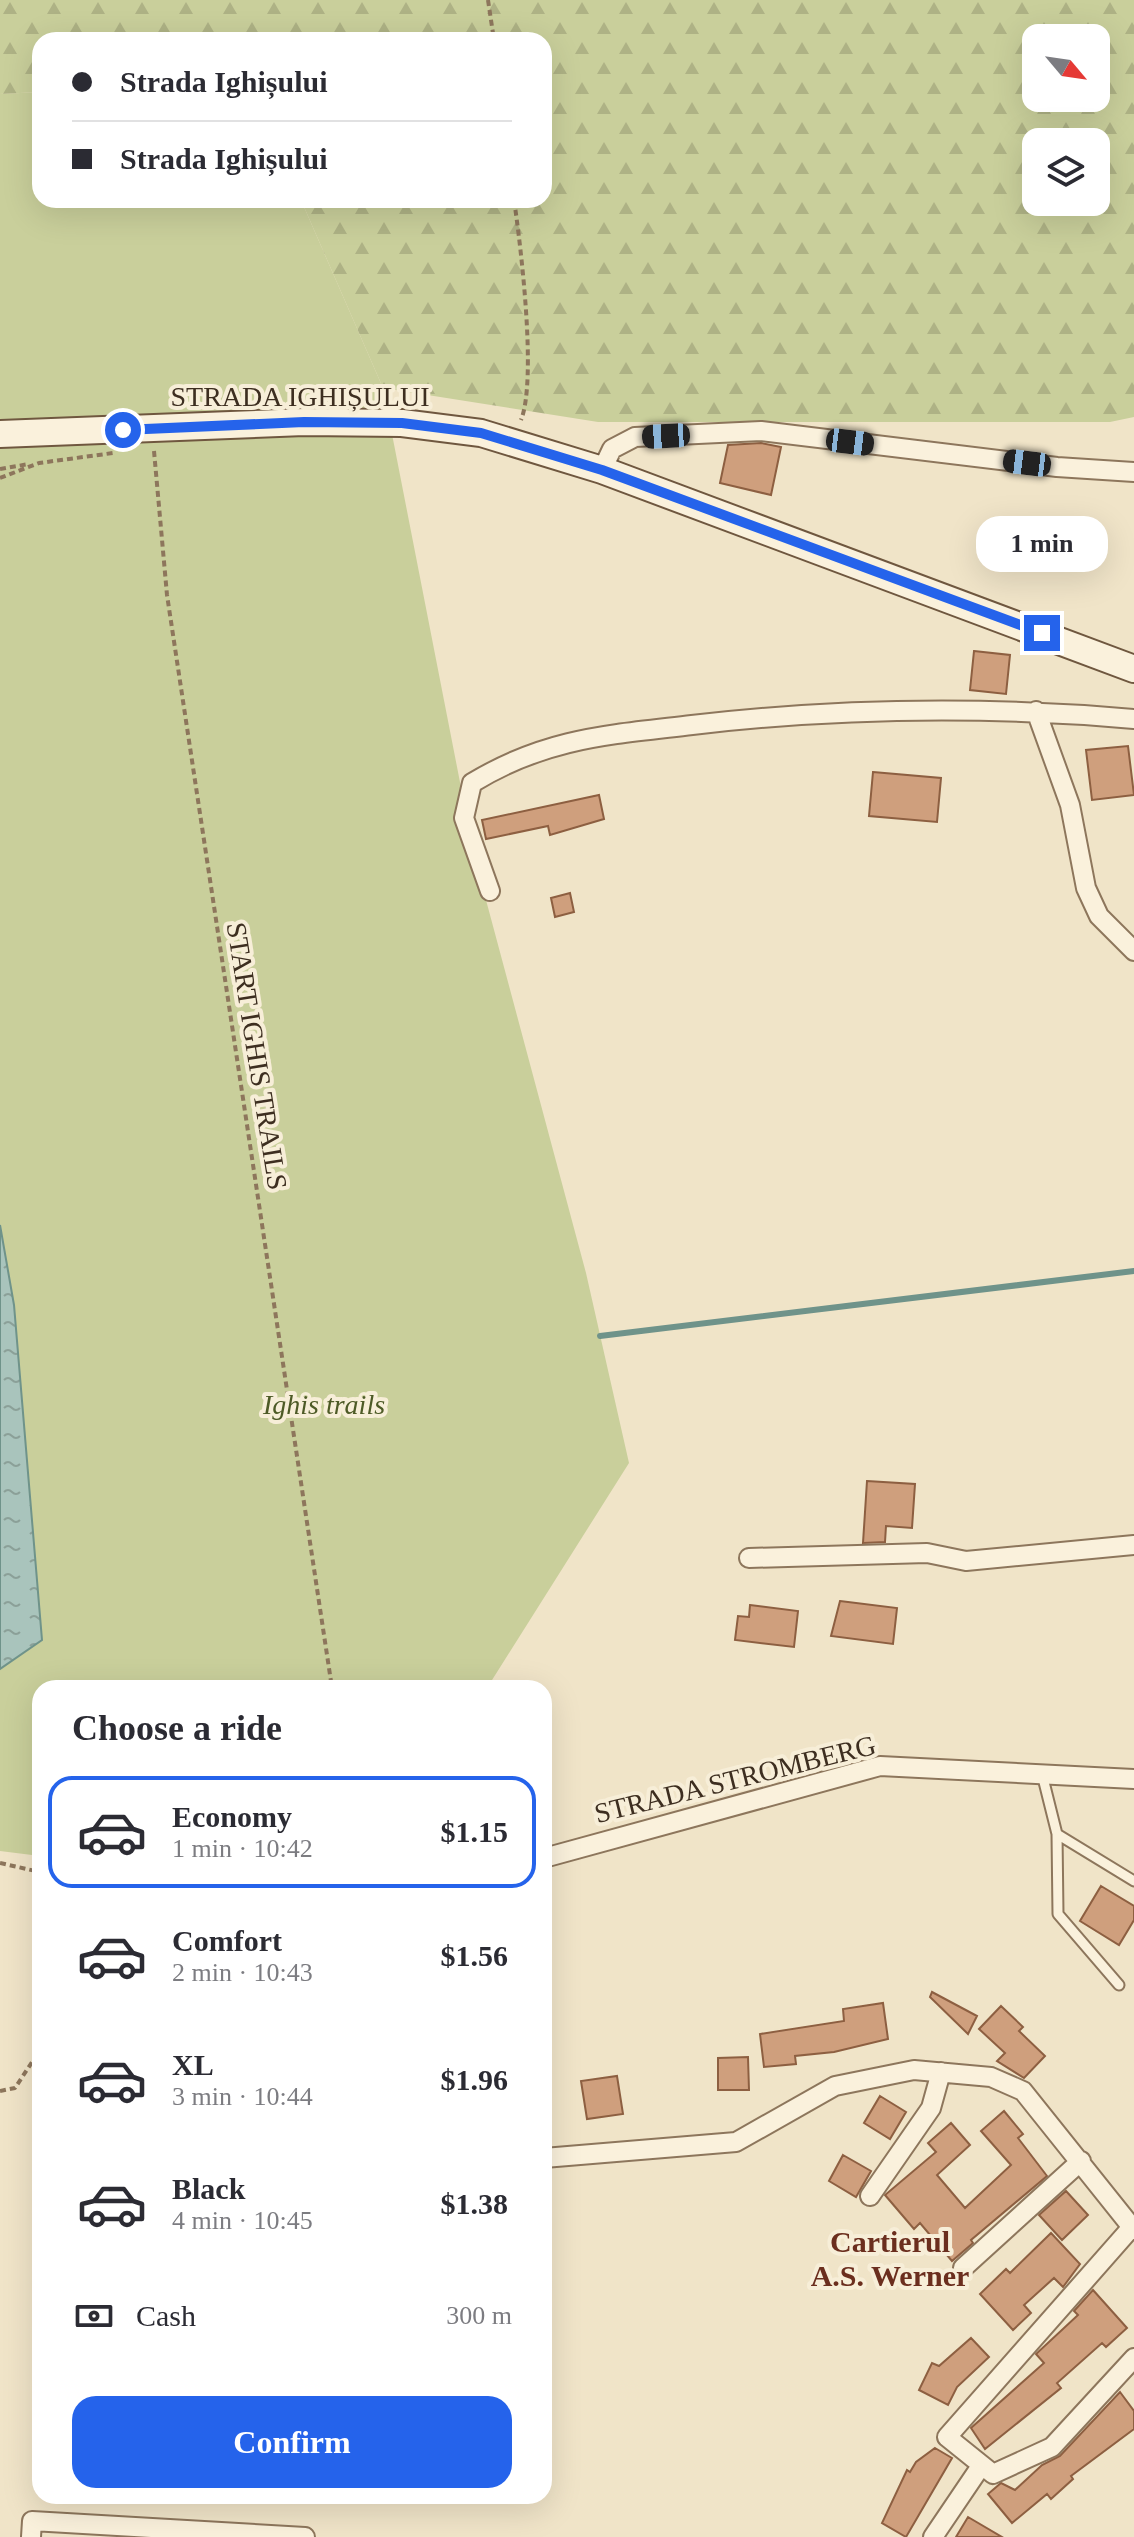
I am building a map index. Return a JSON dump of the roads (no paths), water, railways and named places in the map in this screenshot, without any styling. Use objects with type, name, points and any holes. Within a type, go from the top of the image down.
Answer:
[{"type":"street","name":"STRADA IGHIȘULUI","points":[[0,434],[304,422],[402,423],[481,433],[602,470],[1134,669]]},
{"type":"street","points":[[602,470],[612,449],[635,437],[761,431],[1057,467],[1134,472]]},
{"type":"street","points":[[1036,711],[1070,805],[1086,888],[1099,916],[1134,951]]},
{"type":"street","points":[[490,891],[464,818],[472,783],[511,759],[571,740],[789,714],[1036,711],[1134,719]]},
{"type":"street","points":[[749,1558],[927,1553],[966,1561],[1134,1545]]},
{"type":"street","name":"STRADA STROMBERG","points":[[552,1856],[880,1766],[1134,1779]]},
{"type":"street","points":[[552,2157],[736,2142],[835,2086],[914,2070],[991,2077],[1023,2091],[1133,2228],[947,2437],[987,2470]]},
{"type":"street","points":[[870,2196],[931,2108],[941,2072]]},
{"type":"street","points":[[963,2268],[1081,2161]]},
{"type":"street","points":[[933,2537],[987,2470],[1052,2447],[1134,2358]]},
{"type":"street","points":[[31,2537],[32,2521],[305,2537]]},
{"type":"lane","points":[[1042,1774],[1057,1834],[1058,1914],[1119,1985]]},
{"type":"lane","points":[[1057,1834],[1134,1881]]},
{"type":"water","points":[[0,1225],[14,1305],[42,1640],[0,1669]]},
{"type":"waterway","points":[[600,1336],[1134,1271]]},
{"type":"district","name":"Cartierul A.S. Werner","points":[[890,2258]]},
{"type":"park label","name":"Ighis trails","points":[[324,1404]]}]
